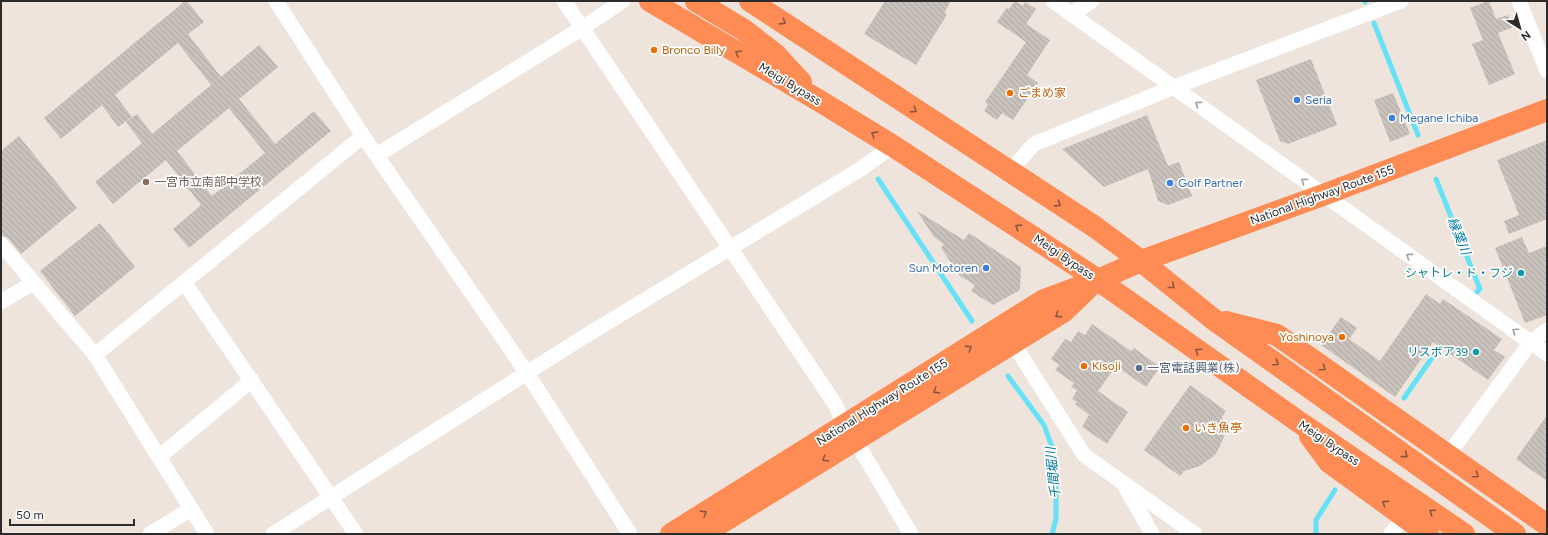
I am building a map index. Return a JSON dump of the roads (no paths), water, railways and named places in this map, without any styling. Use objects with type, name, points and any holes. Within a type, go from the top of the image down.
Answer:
[{"type":"highway","name":"Meigi Bypass","points":[[650,1],[893,146],[1098,280],[1299,422],[1464,534]]},
{"type":"highway","points":[[750,1],[1095,228],[1141,261],[1213,319],[1515,534]]},
{"type":"highway","points":[[697,2],[744,30],[775,54],[818,100]]},
{"type":"highway","name":"National Highway Route 155","points":[[703,534],[1044,300],[1098,280],[1141,261],[1323,195],[1547,110]]},
{"type":"highway","name":"National Highway Route 155","points":[[671,534],[1013,343],[1063,312],[1098,280]]},
{"type":"highway","points":[[1213,319],[1277,335],[1547,525]]},
{"type":"highway","points":[[1299,422],[1328,462],[1398,526],[1428,534]]},
{"type":"highway","points":[[1364,426],[1420,436]]},
{"type":"street","points":[[276,1],[364,136],[527,373],[630,534]]},
{"type":"street","points":[[564,1],[835,404],[850,433],[910,534]]},
{"type":"street","points":[[377,155],[623,1]]},
{"type":"street","points":[[1053,1],[1547,354]]},
{"type":"street","points":[[1071,14],[1092,1]]},
{"type":"street","points":[[1009,172],[1034,144],[1174,87],[1401,1]]},
{"type":"street","points":[[1519,1],[1547,71]]},
{"type":"street","points":[[95,356],[364,136]]},
{"type":"street","points":[[273,534],[527,373],[858,170],[893,146]]},
{"type":"street","points":[[1,244],[95,356],[207,534]]},
{"type":"street","points":[[184,282],[356,534]]},
{"type":"street","points":[[1,302],[33,283]]},
{"type":"street","points":[[1448,455],[1531,342],[1547,330]]},
{"type":"street","points":[[1013,343],[1084,455],[1195,534]]},
{"type":"street","points":[[158,457],[252,380]]},
{"type":"street","points":[[1123,483],[1152,534]]},
{"type":"street","points":[[150,534],[191,509]]},
{"type":"waterway","name":"縁葉川","points":[[1374,23],[1418,135]]},
{"type":"waterway","name":"千間堀川","points":[[878,179],[972,321]]},
{"type":"waterway","name":"縁葉川","points":[[1436,179],[1480,289],[1477,292]]},
{"type":"waterway","name":"縁葉川","points":[[1404,398],[1443,342]]},
{"type":"waterway","name":"千間堀川","points":[[1008,376],[1044,425],[1052,447],[1056,490],[1056,519],[1052,534]]},
{"type":"waterway","name":"縁葉川","points":[[1316,534],[1316,520],[1335,490]]},
{"type":"place","name":"Bronco Billy","points":[[654,50]]},
{"type":"place","name":"ごまめ家","points":[[1010,93]]},
{"type":"place","name":"Seria","points":[[1297,100]]},
{"type":"place","name":"Megane Ichiba","points":[[1392,118]]},
{"type":"place","name":"一宮市立南部中学校","points":[[146,182]]},
{"type":"place","name":"Golf Partner","points":[[1170,183]]},
{"type":"place","name":"Sun Motoren","points":[[986,268]]},
{"type":"place","name":"シャトレ・ド・フジ","points":[[1521,273]]},
{"type":"place","name":"Yoshinoya","points":[[1342,337]]},
{"type":"place","name":"リスボア39","points":[[1476,352]]},
{"type":"place","name":"Kisoji","points":[[1084,366]]},
{"type":"place","name":"一宮電話興業(株)","points":[[1139,368]]},
{"type":"place","name":"いき魚亭","points":[[1186,428]]}]
